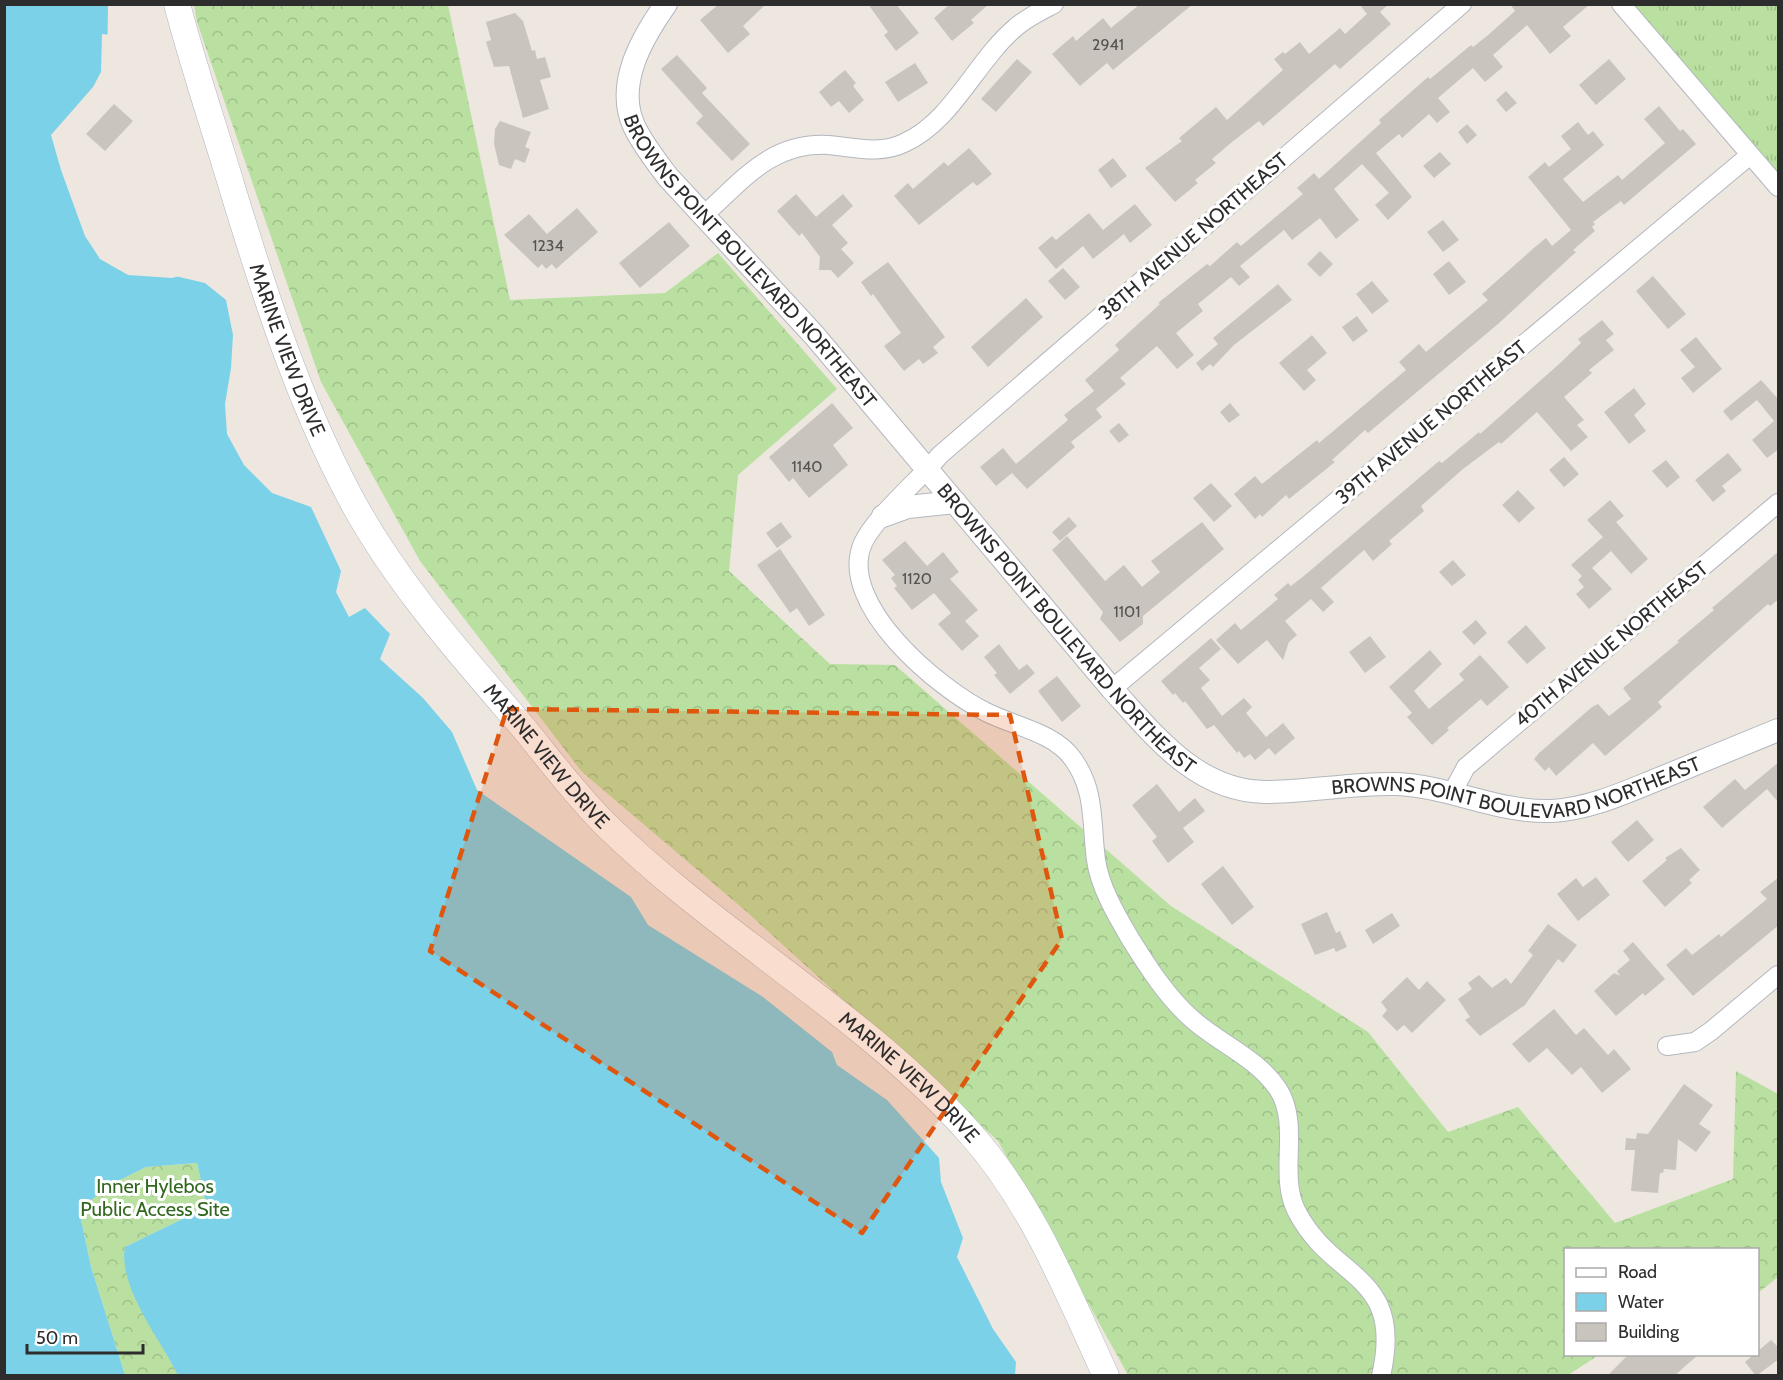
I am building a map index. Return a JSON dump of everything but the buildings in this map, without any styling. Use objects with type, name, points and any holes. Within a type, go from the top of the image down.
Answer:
[{"type":"main road","name":"MARINE VIEW DRIVE","points":[[177,4],[248,240],[287,354],[348,493],[387,556],[497,697],[601,820],[644,860],[733,934],[904,1068],[971,1134],[998,1169],[1049,1251],[1106,1376]]},
{"type":"street","name":"BROWNS POINT BOULEVARD NORTHEAST","points":[[666,4],[638,50],[629,87],[630,115],[647,149],[668,177],[798,317],[1112,689],[1180,759],[1196,771],[1231,788],[1264,792],[1389,784],[1428,787],[1530,810],[1577,808],[1607,800],[1779,730]]},
{"type":"street","points":[[704,215],[760,165],[788,149],[811,145],[880,150],[903,144],[920,135],[944,113],[1014,28],[1054,4]]},
{"type":"street","name":"38TH AVENUE NORTHEAST","points":[[1382,1376],[1387,1353],[1383,1312],[1361,1279],[1322,1246],[1296,1208],[1289,1183],[1288,1118],[1280,1092],[1266,1075],[1239,1051],[1192,1020],[1164,989],[1131,938],[1102,884],[1096,860],[1090,792],[1070,755],[1055,743],[959,698],[936,680],[901,645],[870,603],[863,590],[860,553],[872,528],[946,450],[1462,4]]},
{"type":"street","points":[[1621,4],[1779,187]]},
{"type":"street","name":"39TH AVENUE NORTHEAST","points":[[1112,689],[1750,155]]},
{"type":"street","points":[[883,516],[908,507],[955,502]]},
{"type":"street","name":"40TH AVENUE NORTHEAST","points":[[1452,793],[1466,767],[1779,503]]},
{"type":"street","points":[[1667,1046],[1695,1041],[1711,1031],[1779,975]]},
{"type":"highlighted area","points":[[507,709],[1010,715],[1062,939],[862,1233],[430,951]]},
{"type":"green space","points":[[194,5],[448,5],[510,300],[665,293],[718,253],[837,389],[738,475],[729,571],[830,664],[895,665],[1171,906],[1368,1032],[1448,1132],[1518,1107],[1615,1223],[1733,1179],[1736,1071],[1778,1094],[1778,1277],[1759,1292],[1759,1248],[1564,1248],[1564,1356],[1597,1356],[1568,1375],[1128,1375],[998,1141],[747,912],[582,772],[420,561],[321,382],[197,22]]},
{"type":"green space","points":[[1622,5],[1778,5],[1778,187]]},
{"type":"green space","name":"Inner Hylebos Public Access Site","points":[[197,1163],[207,1207],[125,1247],[178,1375],[125,1375],[91,1267],[79,1210],[110,1185],[146,1167]]},
{"type":"water","points":[[5,5],[108,5],[107,76],[67,131],[62,152],[98,244],[120,263],[205,283],[226,300],[233,335],[231,368],[225,404],[227,434],[244,465],[272,493],[311,507],[341,571],[336,592],[349,617],[365,608],[390,634],[380,659],[423,698],[452,732],[477,790],[631,897],[648,925],[763,997],[832,1052],[837,1065],[887,1100],[939,1158],[941,1182],[963,1238],[957,1257],[993,1329],[1016,1362],[1015,1375],[178,1375],[134,1296],[125,1263],[125,1247],[207,1207],[197,1163],[146,1167],[110,1185],[79,1210],[91,1267],[125,1375],[5,1376]]},
{"type":"pier","points":[[102,34],[110,35],[110,77],[94,108],[70,132],[65,152],[100,242],[121,260],[183,275],[172,278],[128,275],[100,259],[85,236],[61,170],[51,135],[93,87],[101,72]]}]
